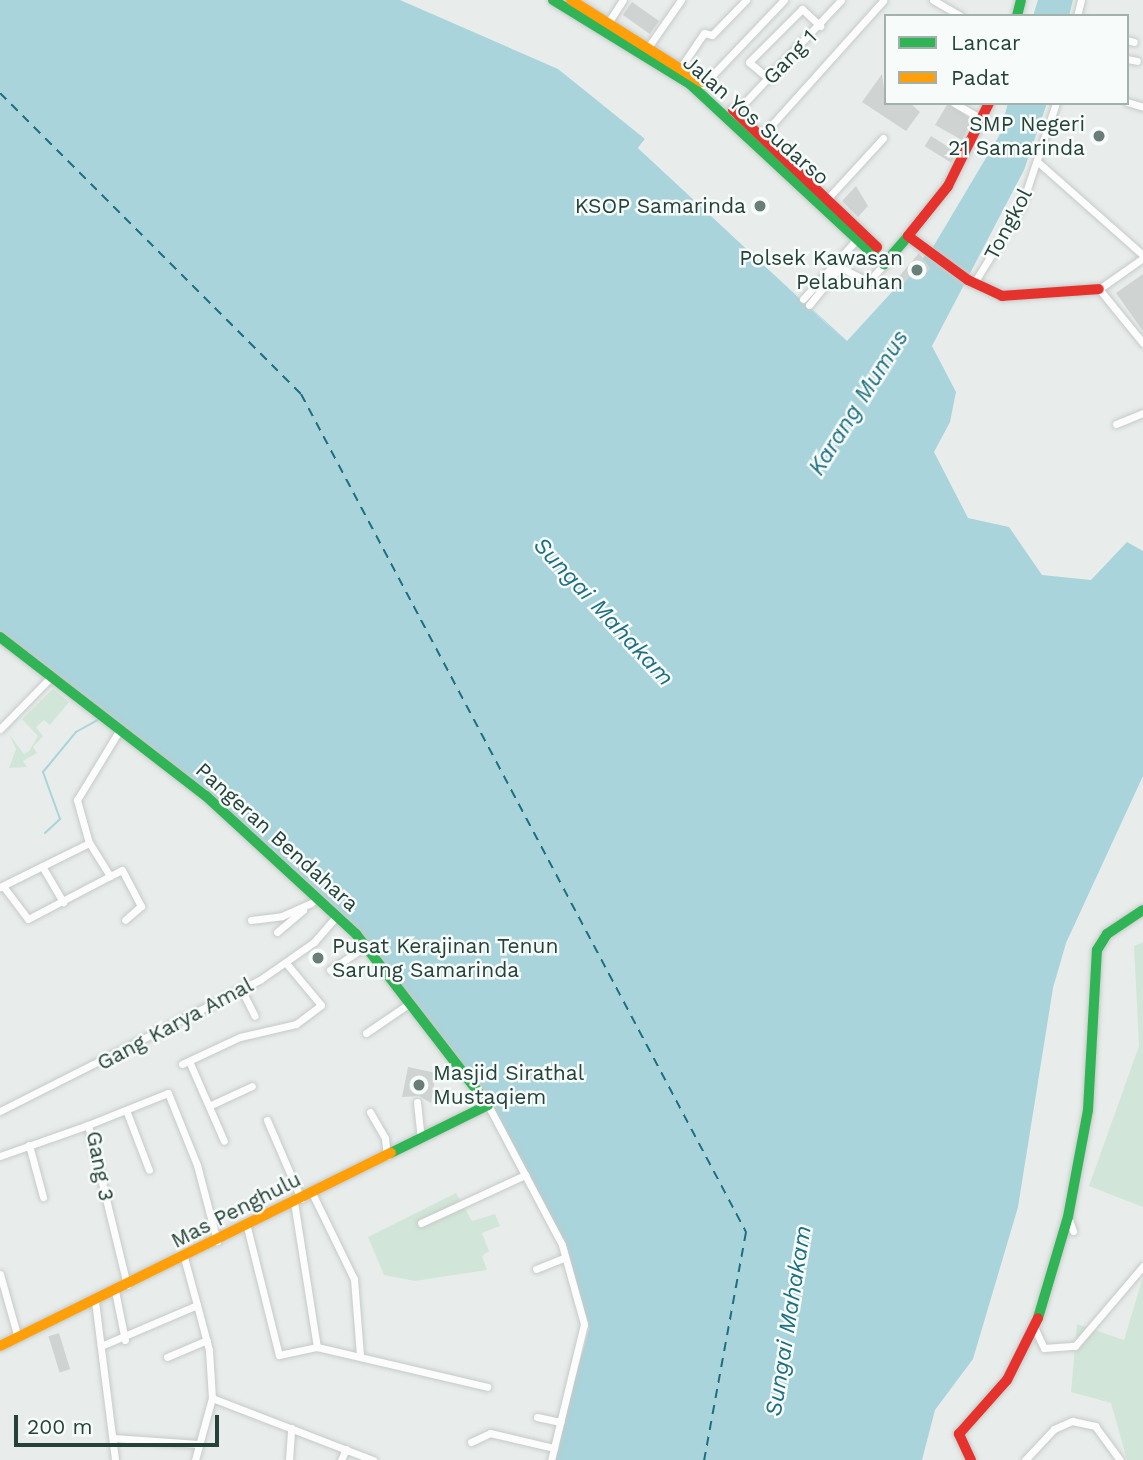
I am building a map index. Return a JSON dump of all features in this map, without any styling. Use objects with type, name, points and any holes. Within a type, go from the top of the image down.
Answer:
[{"type":"main road","name":"Jalan Yos Sudarso","points":[[553,0],[649,46],[681,67],[759,139],[857,239],[886,261]]},
{"type":"main road","name":"Jalan Yos Sudarso","points":[[571,0],[733,115]]},
{"type":"main road","points":[[886,261],[948,186],[988,105]]},
{"type":"main road","name":"Jalan Yos Sudarso","points":[[759,139],[829,197],[886,261]]},
{"type":"main road","points":[[908,236],[971,281],[1015,298],[1099,289]]},
{"type":"main road","name":"Pangeran Bendahara","points":[[0,637],[101,718],[206,796],[313,901],[336,917],[366,946],[488,1105]]},
{"type":"main road","points":[[971,1460],[959,1434],[1007,1380],[1035,1329],[1068,1217],[1088,1110],[1094,961],[1107,934],[1143,910]]},
{"type":"main road","name":"Mas Penghulu","points":[[0,1346],[247,1227],[385,1152],[488,1105]]},
{"type":"street","points":[[606,26],[623,0]]},
{"type":"street","points":[[649,46],[681,0]]},
{"type":"street","points":[[681,67],[704,33],[712,34],[746,0]]},
{"type":"street","points":[[703,85],[784,0]]},
{"type":"street","name":"Gang 1","points":[[733,115],[820,26],[841,0]]},
{"type":"street","points":[[933,0],[958,14]]},
{"type":"street","points":[[759,139],[883,1]]},
{"type":"street","points":[[769,79],[749,62],[802,9],[820,26]]},
{"type":"street","points":[[1129,59],[1138,61]]},
{"type":"street","points":[[958,105],[982,119]]},
{"type":"street","name":"Tongkol","points":[[971,281],[1017,214],[1039,163],[1055,105]]},
{"type":"street","points":[[829,197],[883,138]]},
{"type":"street","points":[[1039,163],[1143,257],[1099,289],[1143,343]]},
{"type":"street","points":[[857,239],[806,302],[840,267],[868,282],[886,261]]},
{"type":"street","points":[[1116,424],[1143,413]]},
{"type":"street","points":[[0,729],[50,678]]},
{"type":"street","points":[[110,876],[89,843],[77,798],[119,731]]},
{"type":"street","points":[[89,843],[1,887],[27,919],[122,870],[141,906],[125,920]]},
{"type":"street","points":[[43,866],[63,902]]},
{"type":"street","points":[[251,920],[282,916],[313,901]]},
{"type":"street","points":[[276,932],[313,901]]},
{"type":"street","name":"Gang Karya Amal","points":[[0,1111],[241,989],[286,963],[336,917]]},
{"type":"street","points":[[330,970],[366,946]]},
{"type":"street","points":[[224,1141],[211,1105],[185,1063],[240,1037],[296,1024],[321,1004],[286,963]]},
{"type":"street","points":[[241,989],[255,1016]]},
{"type":"street","points":[[366,1033],[410,1003]]},
{"type":"street","points":[[211,1105],[252,1086]]},
{"type":"street","name":"Gang 3","points":[[127,1286],[88,1125],[165,1093],[197,1165],[217,1241]]},
{"type":"street","points":[[417,1102],[420,1135]]},
{"type":"street","points":[[488,1105],[565,1257],[584,1335],[551,1460]]},
{"type":"street","points":[[126,1110],[149,1170]]},
{"type":"street","points":[[370,1112],[385,1138],[385,1152]]},
{"type":"street","points":[[267,1120],[297,1200],[317,1346]]},
{"type":"street","points":[[0,1156],[88,1125]]},
{"type":"street","points":[[29,1144],[43,1197]]},
{"type":"street","points":[[421,1223],[525,1175]]},
{"type":"street","points":[[312,1193],[354,1279],[360,1355]]},
{"type":"street","points":[[1068,1217],[1073,1231]]},
{"type":"street","points":[[247,1227],[279,1355],[317,1346],[487,1387]]},
{"type":"street","points":[[184,1257],[206,1339],[212,1398],[195,1460]]},
{"type":"street","points":[[536,1269],[565,1257]]},
{"type":"street","points":[[1035,1329],[1044,1348],[1075,1346],[1143,1266]]},
{"type":"street","points":[[0,1274],[18,1338]]},
{"type":"street","points":[[115,1292],[125,1340]]},
{"type":"street","points":[[94,1301],[115,1460]]},
{"type":"street","points":[[101,1346],[125,1340],[197,1305]]},
{"type":"street","points":[[167,1357],[206,1339]]},
{"type":"street","points":[[212,1398],[373,1460]]},
{"type":"street","points":[[537,1417],[560,1422]]},
{"type":"street","points":[[1026,1460],[1054,1429],[1072,1421],[1095,1426],[1120,1460]]},
{"type":"street","points":[[289,1460],[291,1428]]},
{"type":"street","points":[[471,1442],[490,1433],[554,1448]]},
{"type":"street","points":[[113,1438],[199,1444]]},
{"type":"street","points":[[341,1460],[346,1449]]},
{"type":"green space","points":[[53,689],[69,702],[50,725],[44,720],[36,727],[43,736],[33,747],[37,753],[23,761],[27,767],[9,768],[16,749],[9,734],[24,754],[29,751],[38,736],[22,719]]},
{"type":"green space","points":[[1143,942],[1143,1207],[1089,1186],[1139,1046],[1134,946]]},
{"type":"green space","points":[[456,1193],[472,1221],[495,1214],[500,1226],[482,1233],[489,1251],[482,1256],[487,1270],[415,1281],[384,1275],[368,1237]]},
{"type":"green space","points":[[1143,1277],[1143,1460],[1127,1460],[1111,1403],[1071,1392],[1077,1324],[1124,1340]]},
{"type":"water","points":[[0,0],[400,0],[558,69],[645,139],[638,148],[847,341],[933,247],[999,136],[1007,105],[1046,105],[1024,170],[932,346],[956,392],[950,422],[934,452],[968,518],[1009,527],[1042,575],[1091,580],[1127,542],[1143,551],[1143,776],[1066,943],[1053,988],[1018,1207],[973,1359],[935,1410],[922,1460],[553,1460],[589,1328],[566,1252],[505,1132],[355,930],[208,794],[0,636]]},
{"type":"water","points":[[1038,0],[1073,0],[1070,14],[1034,14]]},
{"type":"pier","points":[[645,139],[643,147],[843,339],[638,148]]},
{"type":"building","points":[[632,2],[659,21],[650,34],[623,15]]},
{"type":"building","points":[[882,74],[884,105],[912,105],[920,112],[906,131],[862,102]]},
{"type":"building","points":[[947,105],[972,120],[962,140],[935,125]]},
{"type":"building","points":[[931,136],[957,152],[951,163],[925,146]]},
{"type":"building","points":[[856,186],[868,206],[858,217],[842,201]]},
{"type":"building","name":"Polsek Kawasan Pelabuhan","points":[[919,253],[930,268],[922,279],[914,272],[901,287],[895,281]]},
{"type":"building","points":[[1143,274],[1143,331],[1116,293]]},
{"type":"building","name":"Masjid Sirathal Mustaqiem","points":[[408,1067],[436,1073],[431,1103],[419,1096],[402,1097]]},
{"type":"building","points":[[59,1333],[70,1369],[60,1373],[48,1336]]},
{"type":"waterway","points":[[45,833],[60,819],[43,772],[76,732],[99,719]]},
{"type":"ferry route","points":[[0,93],[301,394],[746,1232],[704,1460]]},
{"type":"traffic: fast","points":[[553,0],[690,84],[884,264],[908,236]]},
{"type":"traffic: fast","points":[[1018,14],[1021,0]]},
{"type":"traffic: fast","points":[[0,637],[206,796],[356,934],[488,1105],[391,1153]]},
{"type":"traffic: fast","points":[[1038,1318],[1068,1217],[1088,1110],[1097,950],[1107,934],[1143,910]]},
{"type":"traffic: slow","points":[[571,0],[701,82]]},
{"type":"traffic: slow","points":[[0,1346],[391,1153]]},
{"type":"traffic: jam","points":[[988,105],[948,186],[908,236],[968,280],[1002,296],[1099,289]]},
{"type":"traffic: jam","points":[[733,110],[877,247]]},
{"type":"traffic: jam","points":[[971,1460],[959,1434],[1007,1380],[1038,1318]]},
{"type":"place","name":"SMP Negeri 21 Samarinda","points":[[1099,136]]},
{"type":"place","name":"KSOP Samarinda","points":[[760,206]]},
{"type":"place","name":"Polsek Kawasan Pelabuhan","points":[[917,270]]},
{"type":"place","name":"Pusat Kerajinan Tenun Sarung Samarinda","points":[[318,958]]},
{"type":"place","name":"Masjid Sirathal Mustaqiem","points":[[419,1085]]},
{"type":"water label","name":"Karang Mumus","points":[[859,403]]},
{"type":"water label","name":"Sungai Mahakam","points":[[603,612]]},
{"type":"water label","name":"Sungai Mahakam","points":[[789,1321]]}]
